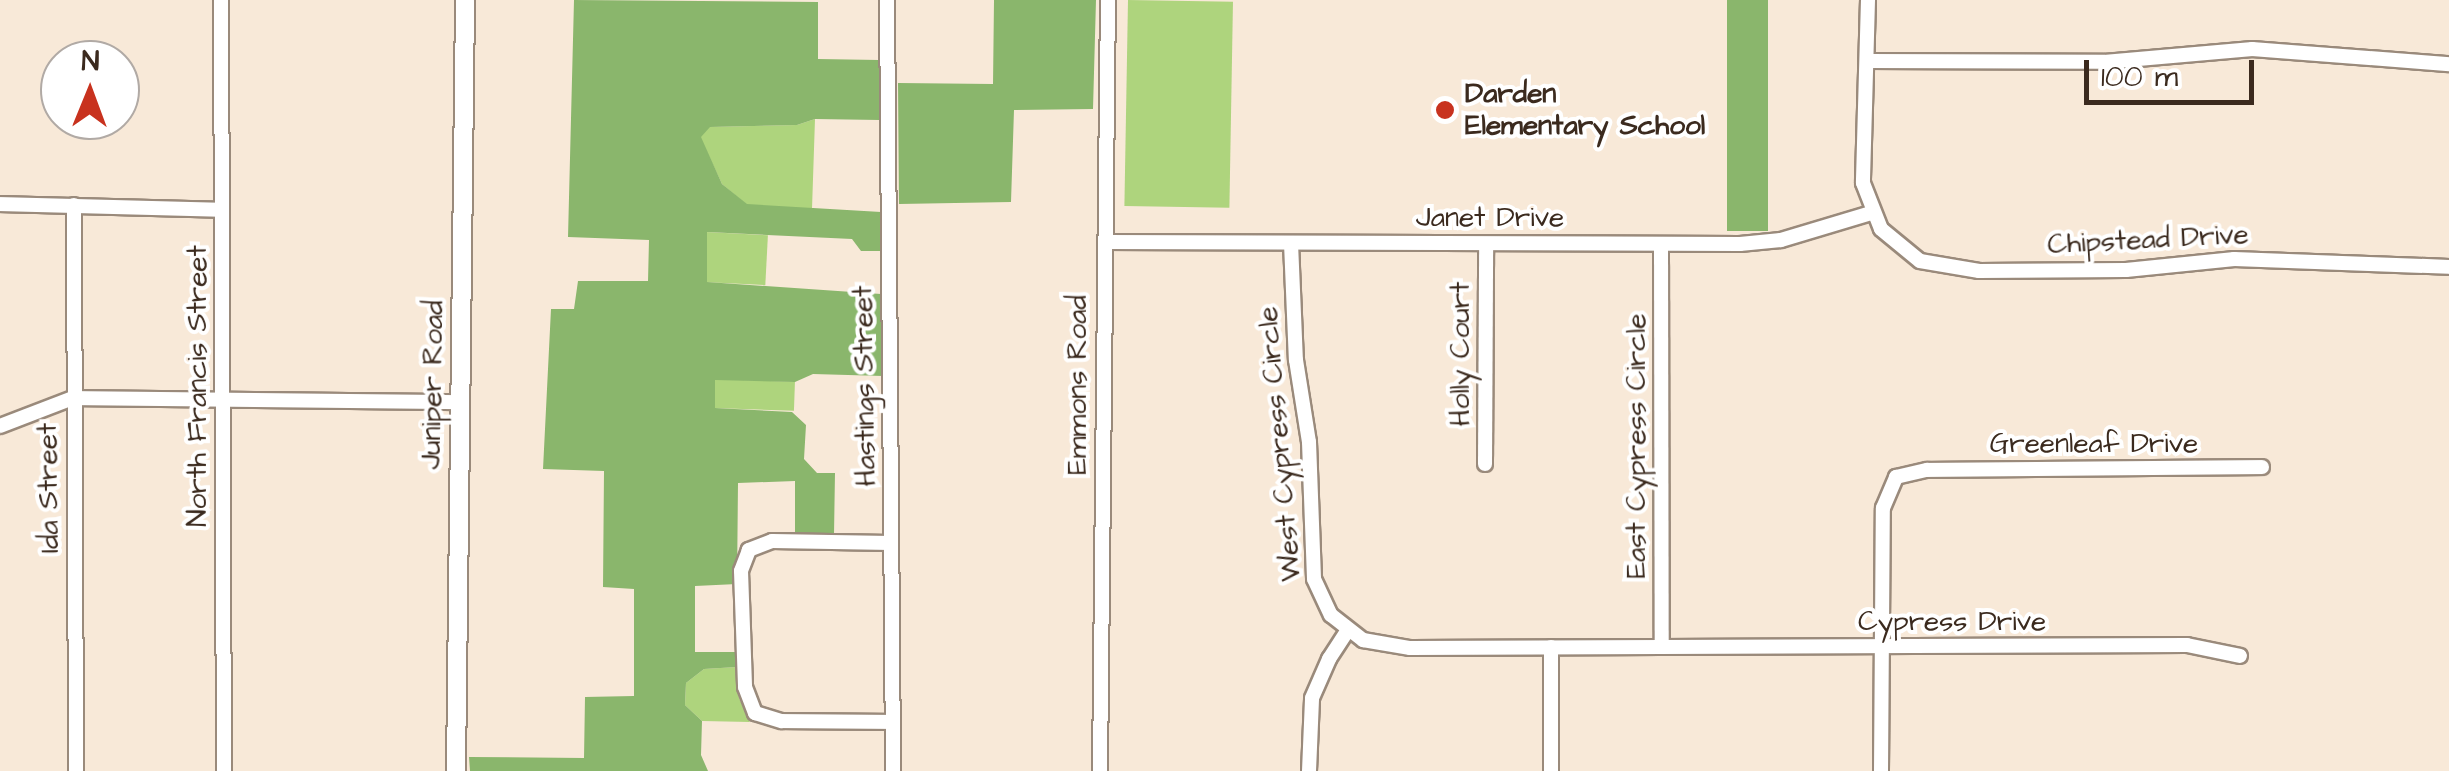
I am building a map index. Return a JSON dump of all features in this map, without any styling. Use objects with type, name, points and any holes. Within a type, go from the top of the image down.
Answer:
[{"type":"street","name":"North Francis Street","points":[[221,0],[224,771]]},
{"type":"street","name":"Juniper Road","points":[[456,771],[465,0]]},
{"type":"street","name":"Hastings Street","points":[[887,0],[893,771]]},
{"type":"street","name":"Emmons Road","points":[[1100,771],[1108,0]]},
{"type":"street","points":[[1868,0],[1864,183],[1871,213]]},
{"type":"street","points":[[1868,61],[2104,62],[2252,48],[2449,64]]},
{"type":"street","points":[[0,204],[222,210]]},
{"type":"street","name":"Ida Street","points":[[74,205],[76,771]]},
{"type":"street","name":"Janet Drive","points":[[1104,242],[1661,244],[1782,240],[1871,213]]},
{"type":"street","name":"Chipstead Drive","points":[[1871,213],[1906,252],[1952,269],[2110,270],[2234,259],[2449,267]]},
{"type":"street","name":"West Cypress Circle","points":[[1292,243],[1296,360],[1311,478],[1314,579],[1324,605],[1347,631]]},
{"type":"street","name":"Holly Court","points":[[1486,244],[1486,464]]},
{"type":"street","name":"East Cypress Circle","points":[[1661,244],[1662,647]]},
{"type":"street","points":[[0,426],[73,398],[460,402]]},
{"type":"street","name":"Greenleaf Drive","points":[[1882,648],[1884,496],[1896,477],[1927,470],[2262,467]]},
{"type":"street","points":[[892,543],[784,540],[755,546],[745,555],[741,571],[744,688],[755,713],[782,721],[893,722]]},
{"type":"street","points":[[1308,771],[1312,698],[1328,659],[1347,631]]},
{"type":"street","name":"Cypress Drive","points":[[1347,631],[1375,644],[1399,648],[2187,645],[2240,656]]},
{"type":"street","points":[[1551,647],[1551,771]]},
{"type":"street","points":[[1881,771],[1882,648]]},
{"type":"green space","points":[[574,0],[818,2],[818,59],[879,60],[880,120],[815,119],[797,125],[710,127],[701,137],[722,184],[747,204],[881,212],[881,251],[861,251],[852,239],[707,232],[707,282],[881,294],[883,376],[813,374],[795,382],[715,380],[715,408],[792,412],[806,425],[804,459],[817,473],[835,473],[834,535],[795,534],[795,481],[738,483],[737,584],[695,586],[695,652],[737,652],[737,667],[704,669],[686,683],[685,705],[702,721],[701,755],[708,771],[470,771],[469,757],[584,758],[585,697],[634,696],[634,589],[603,587],[604,471],[543,469],[551,309],[574,309],[578,281],[648,281],[649,240],[568,237]]},
{"type":"green space","points":[[994,0],[1096,0],[1093,109],[1014,110],[1011,202],[899,204],[898,83],[993,84]]},
{"type":"green space","points":[[1128,0],[1233,2],[1229,208],[1124,206]]},
{"type":"green space","points":[[1727,0],[1768,0],[1768,231],[1727,231]]},
{"type":"green space","points":[[815,119],[812,209],[747,205],[722,184],[700,137],[709,127],[797,125]]},
{"type":"green space","points":[[706,232],[768,235],[765,285],[703,282]]},
{"type":"green space","points":[[715,379],[795,382],[794,411],[714,408]]},
{"type":"green space","points":[[737,667],[739,698],[750,722],[702,721],[685,705],[686,683],[704,669]]},
{"type":"place","name":"Darden Elementary School","points":[[1445,110]]}]
